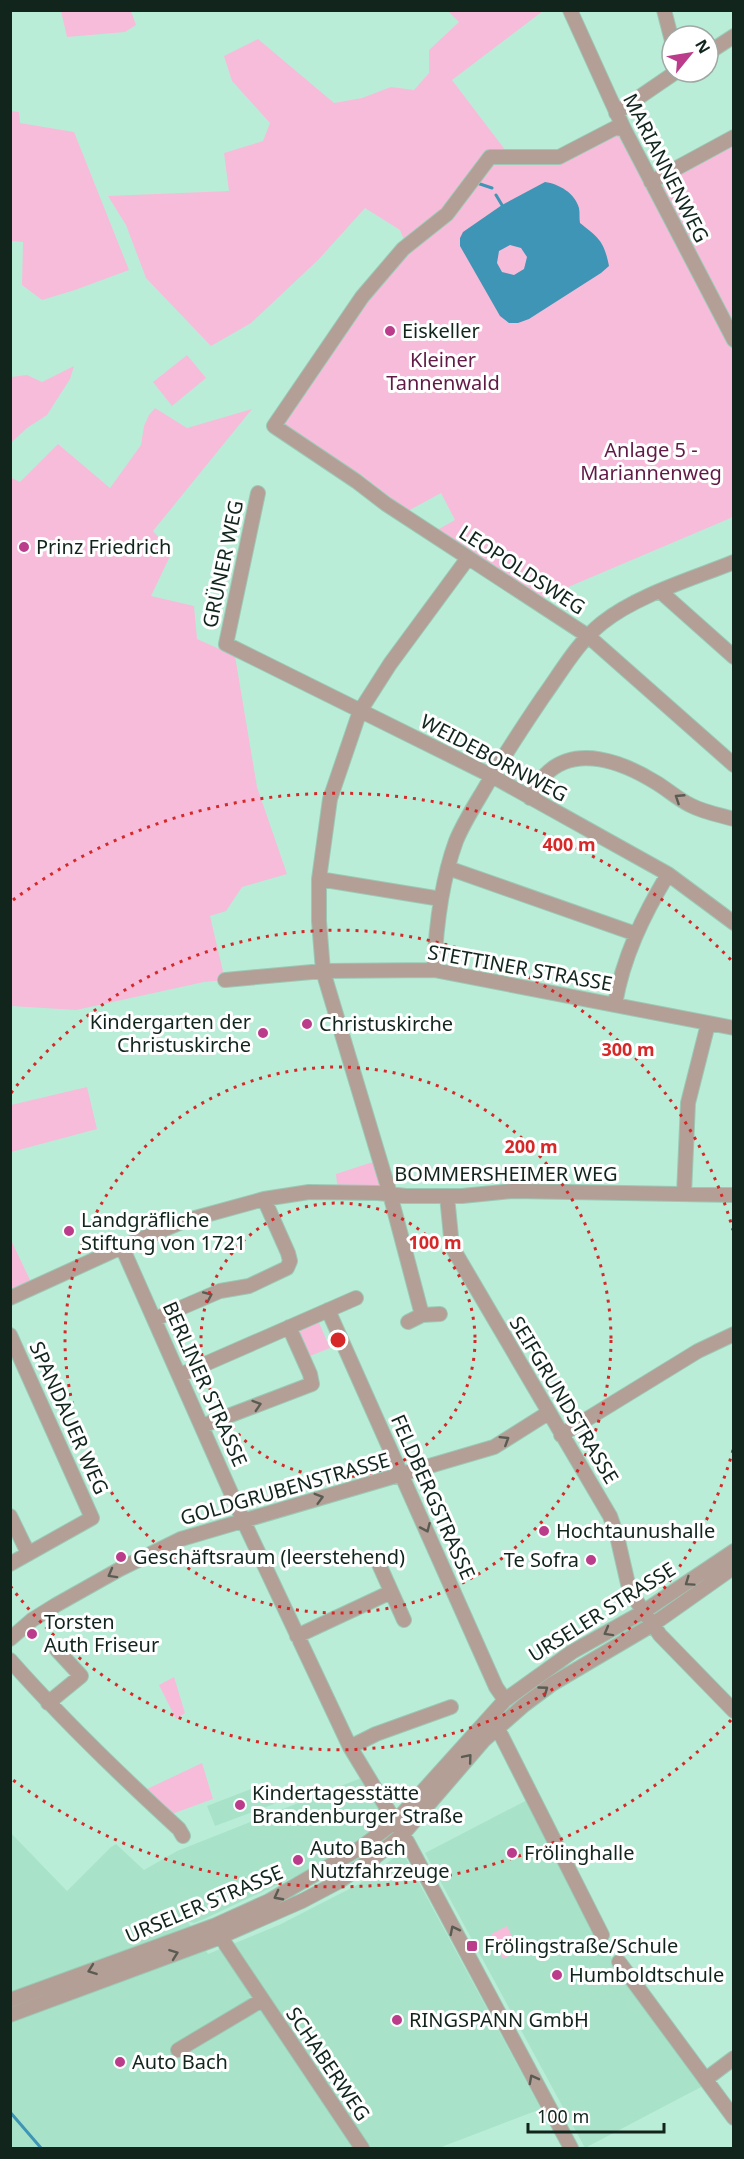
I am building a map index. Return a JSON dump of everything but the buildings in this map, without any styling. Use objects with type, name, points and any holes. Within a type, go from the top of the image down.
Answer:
[{"type":"street","name":"MARIANNENWEG","points":[[570,10],[624,129],[734,340]]},
{"type":"street","points":[[720,45],[734,36]]},
{"type":"street","points":[[616,112],[660,83]]},
{"type":"street","name":"LEOPOLDSWEG","points":[[624,129],[615,128],[559,157],[490,157],[447,214],[403,249],[362,297],[274,426],[468,558],[588,636],[734,765]]},
{"type":"street","points":[[651,182],[734,137]]},
{"type":"street","name":"GRÜNER WEG","points":[[226,644],[258,493]]},
{"type":"street","points":[[422,1315],[390,1194],[323,971],[319,879],[330,799],[360,711],[396,654],[468,558]]},
{"type":"street","points":[[434,970],[441,899],[457,839],[492,776],[533,712],[588,636],[626,607],[734,562]]},
{"type":"street","points":[[661,592],[734,657]]},
{"type":"street","name":"WEIDEBORNWEG","points":[[226,644],[492,776],[668,874],[734,923]]},
{"type":"street","points":[[530,798],[551,770],[569,761],[589,758],[623,766],[657,783],[688,804],[734,819]]},
{"type":"street","points":[[448,868],[636,934]]},
{"type":"street","points":[[615,1004],[623,966],[636,934],[668,874]]},
{"type":"street","points":[[319,879],[441,899]]},
{"type":"street","name":"STETTINER STRASSE","points":[[225,980],[323,971],[434,970],[734,1028]]},
{"type":"street","points":[[684,1194],[688,1103],[708,1024]]},
{"type":"street","name":"BOMMERSHEIMER WEG","points":[[10,1298],[184,1221],[264,1199],[309,1192],[406,1196],[447,1196],[513,1191],[734,1195]]},
{"type":"street","name":"SEIFGRUNDSTRASSE","points":[[447,1196],[452,1246],[610,1516],[628,1584],[652,1625],[734,1711]]},
{"type":"street","points":[[155,1319],[220,1291],[249,1286],[287,1268],[290,1261],[288,1253],[264,1199]]},
{"type":"street","name":"BERLINER STRASSE","points":[[122,1247],[243,1520],[350,1747],[403,1834],[571,2148]]},
{"type":"street","points":[[180,1375],[356,1298]]},
{"type":"street","name":"FELDBERGSTRASSE","points":[[328,1310],[496,1687],[505,1700]]},
{"type":"street","points":[[408,1322],[422,1315],[440,1314]]},
{"type":"street","points":[[202,1426],[312,1384],[310,1374],[289,1327]]},
{"type":"street","points":[[561,1435],[683,1360],[734,1334]]},
{"type":"street","name":"SPANDAUER WEG","points":[[10,1335],[92,1518],[28,1553]]},
{"type":"street","name":"GOLDGRUBENSTRASSE","points":[[10,1639],[42,1612],[120,1569],[190,1535],[494,1447],[548,1413]]},
{"type":"street","points":[[10,1516],[28,1553],[10,1564]]},
{"type":"street","name":"URSELER STRASSE","points":[[10,2001],[302,1901],[338,1882],[375,1857],[403,1834],[484,1740],[505,1700],[572,1652],[644,1612],[734,1551]]},
{"type":"street","points":[[378,1562],[404,1620]]},
{"type":"street","name":"URSELER STRASSE","points":[[10,2015],[218,1930],[329,1868],[366,1845],[395,1822],[494,1720],[652,1625],[734,1567]]},
{"type":"street","points":[[297,1636],[391,1592]]},
{"type":"street","points":[[48,1703],[81,1676],[57,1650]]},
{"type":"street","points":[[10,1660],[48,1703],[107,1763],[179,1829],[183,1836]]},
{"type":"street","points":[[350,1747],[376,1734],[451,1707]]},
{"type":"street","points":[[494,1720],[602,1935]]},
{"type":"street","name":"SCHABERWEG","points":[[218,1930],[262,2000],[362,2148]]},
{"type":"street","points":[[619,1962],[734,2118]]},
{"type":"street","name":"SCHABERWEG","points":[[178,2050],[262,2000]]},
{"type":"street","points":[[706,2079],[734,2058]]},
{"type":"shaded area","points":[[361,1778],[381,1813],[379,1823],[373,1828],[350,1845],[294,1877],[204,1919],[194,1923],[188,1922],[208,1954],[279,1925],[359,1884],[403,1853],[541,2109],[439,2148],[11,2148],[10,1832],[67,1891],[116,1844],[144,1870],[177,1851]]},
{"type":"shaded area","name":"Kindertagesstätte Brandenburger Straße","points":[[266,1783],[274,1804],[215,1826],[207,1806]]},
{"type":"shaded area","name":"Humboldtschule","points":[[529,1799],[612,1959],[703,2086],[585,2148],[425,1853]]},
{"type":"green space","points":[[61,11],[131,11],[136,25],[125,32],[67,37]]},
{"type":"green space","points":[[448,11],[543,11],[452,80],[509,155],[491,159],[560,160],[615,130],[733,340],[733,517],[540,599],[437,530],[455,520],[441,493],[408,511],[360,474],[277,424],[407,247],[400,230],[365,208],[319,259],[251,323],[211,346],[146,278],[126,225],[108,196],[229,191],[224,153],[263,141],[270,123],[232,81],[224,56],[258,39],[334,103],[362,98],[391,87],[414,90],[429,73],[429,50],[459,22]]},
{"type":"green space","points":[[11,111],[19,112],[20,123],[74,132],[129,270],[42,300],[22,285],[23,242],[11,241]]},
{"type":"green space","points":[[733,142],[733,326],[661,189],[664,180]]},
{"type":"green space","points":[[187,355],[206,378],[172,406],[153,382]]},
{"type":"green space","points":[[74,366],[70,379],[47,415],[27,428],[11,443],[11,377],[27,375],[42,382]]},
{"type":"green space","points":[[155,408],[187,428],[252,409],[153,531],[172,552],[151,596],[194,606],[197,639],[235,656],[257,787],[287,874],[242,887],[226,911],[210,916],[225,980],[204,982],[76,1010],[11,1006],[10,477],[20,482],[58,444],[110,488],[141,445],[144,426]]},
{"type":"green space","points":[[87,1087],[97,1129],[11,1152],[11,1105]]},
{"type":"green space","points":[[379,1160],[390,1194],[338,1193],[336,1174]]},
{"type":"green space","points":[[10,1238],[31,1282],[11,1290],[10,1290]]},
{"type":"green space","points":[[317,1318],[330,1348],[305,1358],[296,1335],[299,1326]]},
{"type":"green space","points":[[174,1677],[185,1713],[176,1719],[159,1685]]},
{"type":"green space","points":[[202,1763],[213,1799],[172,1814],[145,1790]]},
{"type":"green space","points":[[507,1926],[519,1951],[503,1959],[491,1934]]},
{"type":"water","points":[[545,182],[561,187],[574,198],[579,210],[580,223],[600,241],[609,266],[529,319],[509,323],[500,316],[460,246],[463,232],[502,205]],"holes":[[[510,245],[521,248],[527,257],[524,269],[514,275],[502,272],[497,263],[499,251]]]},
{"type":"waterway","points":[[477,183],[492,188]]},
{"type":"waterway","points":[[496,195],[502,205]]},
{"type":"waterway","points":[[10,2112],[41,2148]]},
{"type":"place","name":"Eiskeller","points":[[390,331]]},
{"type":"place","name":"Prinz Friedrich","points":[[24,547]]},
{"type":"place","name":"Christuskirche","points":[[307,1024]]},
{"type":"place","name":"Kindergarten der Christuskirche","points":[[263,1033]]},
{"type":"place","name":"Landgräfliche Stiftung von 1721","points":[[69,1231]]},
{"type":"place","name":"Hochtaunushalle","points":[[544,1531]]},
{"type":"place","name":"Geschäftsraum (leerstehend)","points":[[121,1557]]},
{"type":"place","name":"Te Sofra","points":[[591,1560]]},
{"type":"place","name":"Torsten Auth Friseur","points":[[32,1634]]},
{"type":"place","name":"Kindertagesstätte Brandenburger Straße","points":[[240,1805]]},
{"type":"place","name":"Frölinghalle","points":[[512,1853]]},
{"type":"place","name":"Auto Bach Nutzfahrzeuge","points":[[298,1860]]},
{"type":"place","name":"Frölingstraße/Schule","points":[[472,1946]]},
{"type":"place","name":"Humboldtschule","points":[[557,1975]]},
{"type":"place","name":"RINGSPANN GmbH","points":[[397,2020]]},
{"type":"place","name":"Auto Bach","points":[[120,2062]]},
{"type":"park label","name":"Kleiner Tannenwald","points":[[443,372]]},
{"type":"park label","name":"Anlage 5 - Mariannenweg","points":[[651,462]]}]
